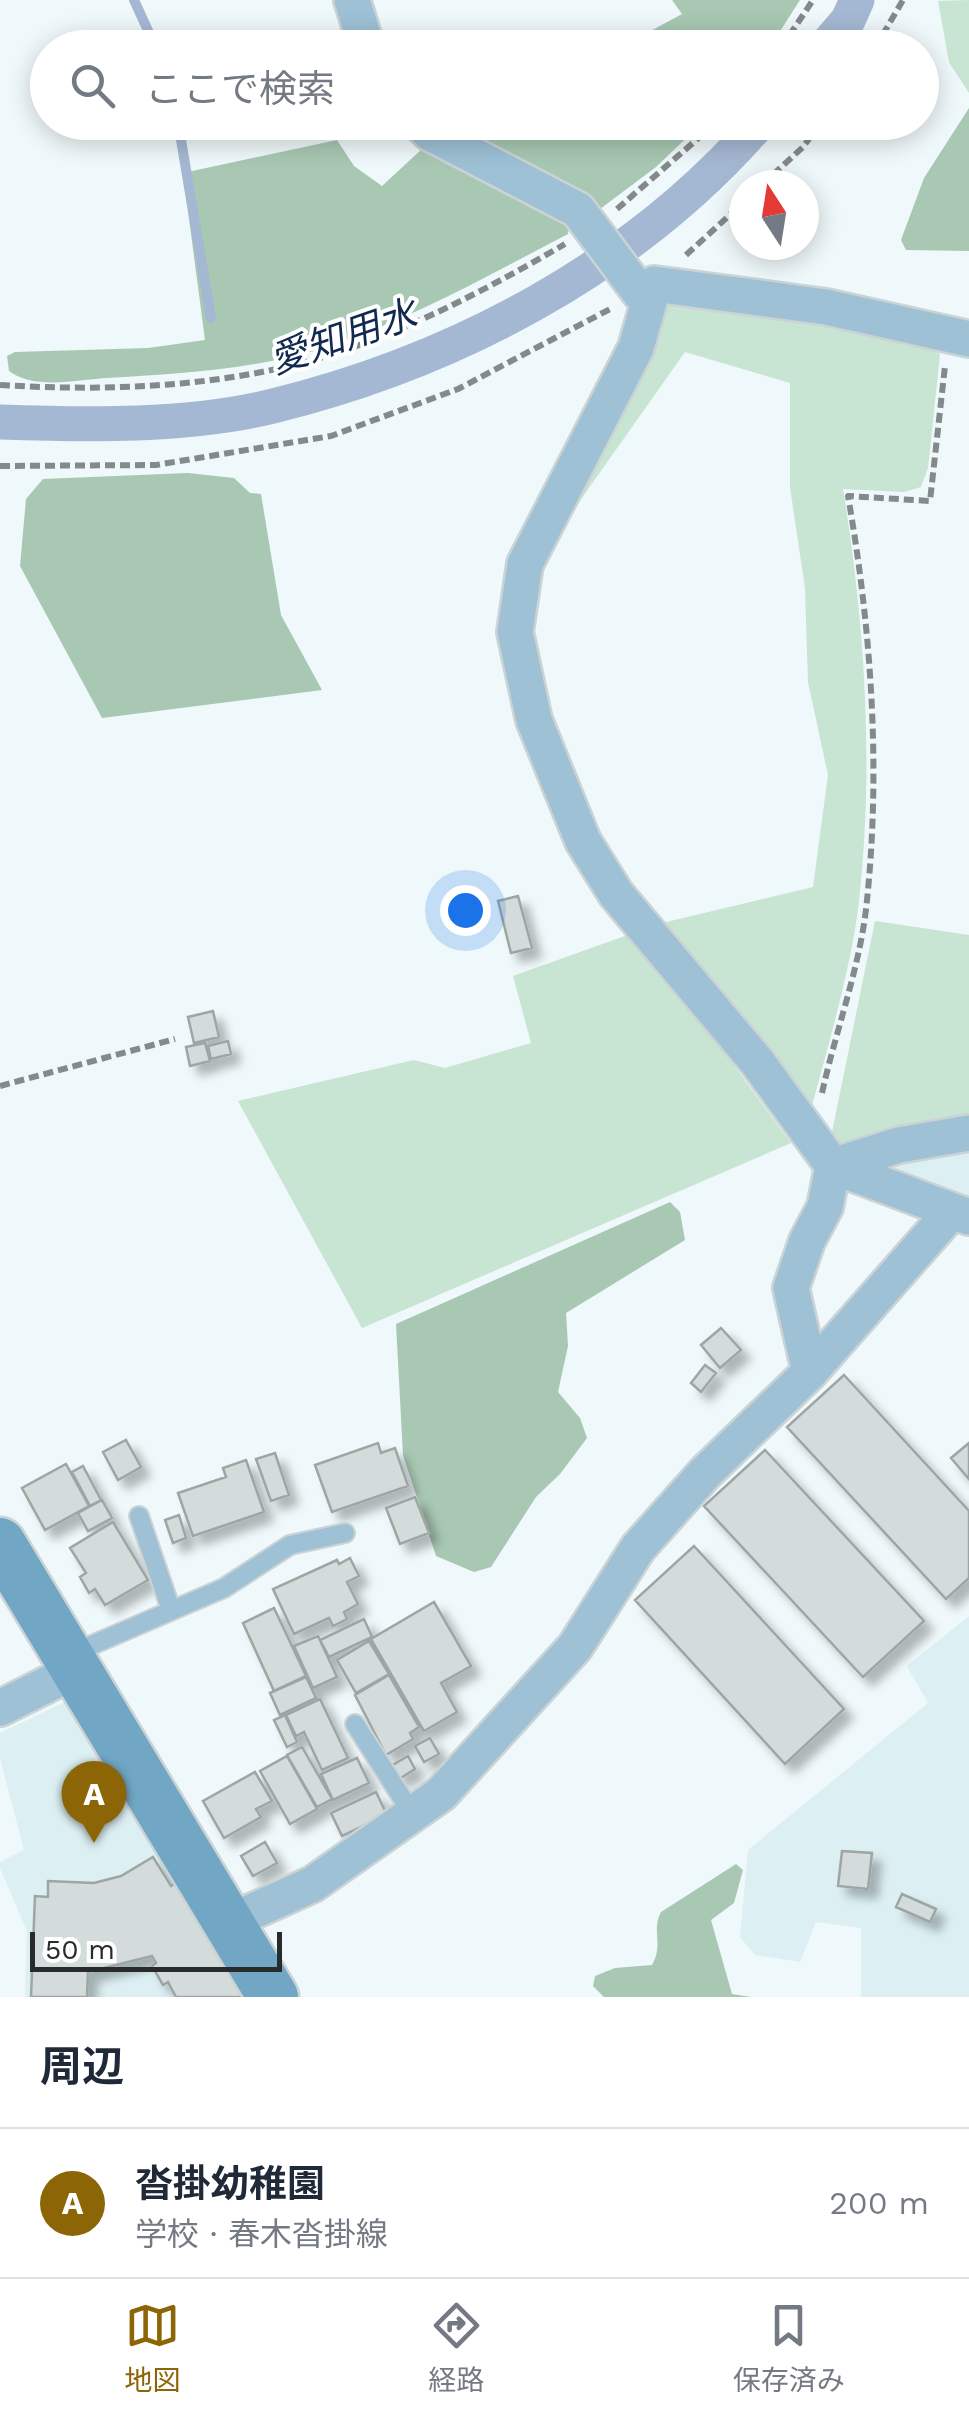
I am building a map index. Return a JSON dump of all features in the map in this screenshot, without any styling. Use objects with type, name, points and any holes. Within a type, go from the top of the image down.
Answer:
[{"type":"main road","points":[[0,1543],[273,1997]]},
{"type":"street","points":[[352,0],[362,30]]},
{"type":"street","points":[[443,140],[578,210],[647,288],[826,308],[959,337]]},
{"type":"street","points":[[227,1923],[313,1884],[440,1794],[575,1647],[638,1548],[704,1474],[810,1372],[961,1214],[824,1153],[758,1063],[616,894],[583,841],[534,720],[515,632],[525,564],[636,348],[647,288]]},
{"type":"street","points":[[824,1153],[969,1133]]},
{"type":"street","points":[[810,1372],[791,1288],[824,1207],[824,1153]]},
{"type":"street","points":[[0,1708],[70,1663]]},
{"type":"lane","points":[[139,1516],[171,1610]]},
{"type":"lane","points":[[70,1663],[171,1610],[224,1588],[290,1545],[346,1533]]},
{"type":"lane","points":[[355,1724],[413,1815]]},
{"type":"path","points":[[792,30],[813,0]]},
{"type":"path","points":[[886,30],[903,0]]},
{"type":"path","points":[[0,384],[78,390],[147,386],[218,378],[352,348],[507,278],[594,227],[696,140]]},
{"type":"path","points":[[779,170],[809,140]]},
{"type":"path","points":[[0,466],[156,465],[331,436],[458,389],[647,288],[729,215]]},
{"type":"path","points":[[824,1153],[867,901],[869,656],[864,588],[848,496],[930,502],[959,337]]},
{"type":"path","points":[[0,1086],[175,1039]]},
{"type":"shaded area","points":[[969,1140],[969,1201],[884,1172],[888,1158]]},
{"type":"shaded area","points":[[969,1616],[969,1997],[861,1997],[861,1928],[816,1922],[800,1962],[755,1955],[740,1937],[748,1850],[928,1703],[907,1666]]},
{"type":"shaded area","points":[[77,1696],[257,1997],[25,1997],[27,1931],[0,1868],[0,1862],[24,1850],[0,1758],[0,1733]]},
{"type":"green space","points":[[672,0],[800,0],[781,30],[652,30],[682,14]]},
{"type":"green space","points":[[969,0],[969,93],[949,62],[938,1]]},
{"type":"green space","points":[[969,108],[969,251],[906,250],[901,240],[924,178]]},
{"type":"green space","points":[[337,140],[354,166],[382,186],[422,149],[570,223],[568,234],[423,308],[333,345],[278,360],[69,382],[31,380],[9,371],[7,356],[15,352],[148,348],[205,340],[183,173]]},
{"type":"green space","points":[[472,140],[684,140],[656,167],[596,212]]},
{"type":"green space","points":[[676,294],[933,343],[940,355],[928,468],[921,487],[904,492],[843,489],[862,642],[864,850],[850,954],[809,1117],[662,923],[813,887],[828,775],[808,682],[805,588],[790,487],[790,383],[685,352],[550,543]]},
{"type":"green space","points":[[188,473],[234,478],[250,493],[261,494],[281,615],[322,690],[102,718],[20,566],[26,499],[43,479]]},
{"type":"green space","points":[[875,921],[969,935],[969,1124],[844,1153],[830,1142]]},
{"type":"green space","points":[[636,932],[791,1143],[362,1328],[238,1101],[414,1060],[445,1068],[531,1043],[513,976]]},
{"type":"green space","points":[[670,1202],[680,1212],[685,1240],[566,1313],[568,1346],[558,1392],[580,1418],[587,1438],[560,1474],[536,1497],[491,1567],[474,1572],[436,1556],[403,1455],[396,1324]]},
{"type":"green space","points":[[736,1864],[743,1870],[734,1903],[711,1920],[732,1994],[751,1997],[604,1997],[593,1986],[595,1976],[615,1968],[652,1965],[661,1912]]},
{"type":"building","points":[[518,896],[532,948],[511,953],[498,901]]},
{"type":"building","points":[[213,1011],[219,1037],[194,1043],[188,1017]]},
{"type":"building","points":[[228,1041],[231,1054],[211,1059],[208,1046]]},
{"type":"building","points":[[205,1043],[210,1061],[190,1066],[186,1047]]},
{"type":"building","points":[[721,1328],[741,1350],[720,1368],[701,1345]]},
{"type":"building","points":[[705,1365],[716,1373],[701,1392],[691,1383]]},
{"type":"building","points":[[844,1375],[969,1511],[969,1578],[946,1599],[787,1427]]},
{"type":"building","points":[[126,1440],[141,1467],[118,1480],[103,1452]]},
{"type":"building","points":[[378,1443],[381,1453],[395,1448],[408,1486],[332,1512],[315,1465]]},
{"type":"building","points":[[969,1443],[969,1479],[951,1458]]},
{"type":"building","points":[[765,1450],[924,1621],[863,1677],[704,1506]]},
{"type":"building","points":[[275,1453],[289,1495],[271,1501],[256,1459]]},
{"type":"building","points":[[246,1460],[264,1512],[193,1536],[178,1493],[226,1477],[223,1468]]},
{"type":"building","points":[[66,1464],[89,1506],[45,1530],[22,1488]]},
{"type":"building","points":[[83,1466],[101,1500],[90,1506],[72,1472]]},
{"type":"building","points":[[415,1497],[429,1533],[400,1544],[386,1508]]},
{"type":"building","points":[[102,1500],[112,1518],[88,1531],[78,1513]]},
{"type":"building","points":[[179,1515],[186,1538],[173,1543],[165,1520]]},
{"type":"building","points":[[113,1522],[148,1580],[105,1605],[95,1589],[89,1593],[80,1577],[86,1573],[70,1548]]},
{"type":"building","points":[[694,1546],[844,1709],[785,1764],[635,1600]]},
{"type":"building","points":[[350,1558],[359,1576],[347,1582],[358,1604],[344,1612],[347,1619],[333,1626],[329,1618],[294,1634],[273,1589]]},
{"type":"building","points":[[434,1602],[471,1666],[441,1683],[457,1712],[424,1731],[371,1639]]},
{"type":"building","points":[[274,1608],[306,1676],[274,1691],[243,1623]]},
{"type":"building","points":[[364,1619],[372,1637],[329,1657],[320,1640]]},
{"type":"building","points":[[318,1636],[337,1677],[313,1688],[294,1646]]},
{"type":"building","points":[[369,1641],[389,1674],[356,1693],[337,1660]]},
{"type":"building","points":[[389,1675],[419,1727],[410,1733],[413,1739],[386,1755],[355,1695]]},
{"type":"building","points":[[306,1677],[316,1698],[280,1715],[270,1693]]},
{"type":"building","points":[[320,1699],[348,1758],[322,1770],[304,1732],[296,1736],[286,1715]]},
{"type":"building","points":[[285,1715],[297,1742],[287,1747],[274,1720]]},
{"type":"building","points":[[430,1738],[439,1754],[424,1762],[415,1746]]},
{"type":"building","points":[[302,1747],[332,1799],[317,1807],[287,1755]]},
{"type":"building","points":[[287,1756],[317,1809],[290,1824],[260,1771]]},
{"type":"building","points":[[408,1756],[415,1769],[399,1779],[391,1766]]},
{"type":"building","points":[[357,1758],[369,1783],[333,1800],[321,1774]]},
{"type":"building","points":[[255,1772],[272,1801],[256,1809],[261,1817],[224,1838],[203,1801]]},
{"type":"building","points":[[376,1792],[387,1815],[342,1836],[331,1813]]},
{"type":"building","points":[[265,1842],[277,1863],[253,1876],[241,1856]]},
{"type":"building","points":[[842,1851],[872,1853],[868,1889],[838,1886]]},
{"type":"building","points":[[153,1857],[171,1886],[175,1883],[244,1997],[176,1997],[168,1982],[163,1985],[152,1966],[156,1963],[152,1956],[88,1972],[87,1997],[31,1997],[35,1896],[48,1897],[48,1881],[94,1883],[121,1876]]},
{"type":"building","points":[[902,1894],[936,1909],[930,1922],[896,1907]]},
{"type":"waterway","points":[[134,0],[148,30]]},
{"type":"waterway","name":"愛知用水","points":[[839,30],[857,0]]},
{"type":"waterway","points":[[181,140],[211,318]]},
{"type":"waterway","points":[[0,422],[102,424],[207,418],[273,406],[409,363],[539,301],[600,263],[657,221],[743,140]]},
{"type":"place","name":"沓掛幼稚園","points":[[94,1843]]}]
